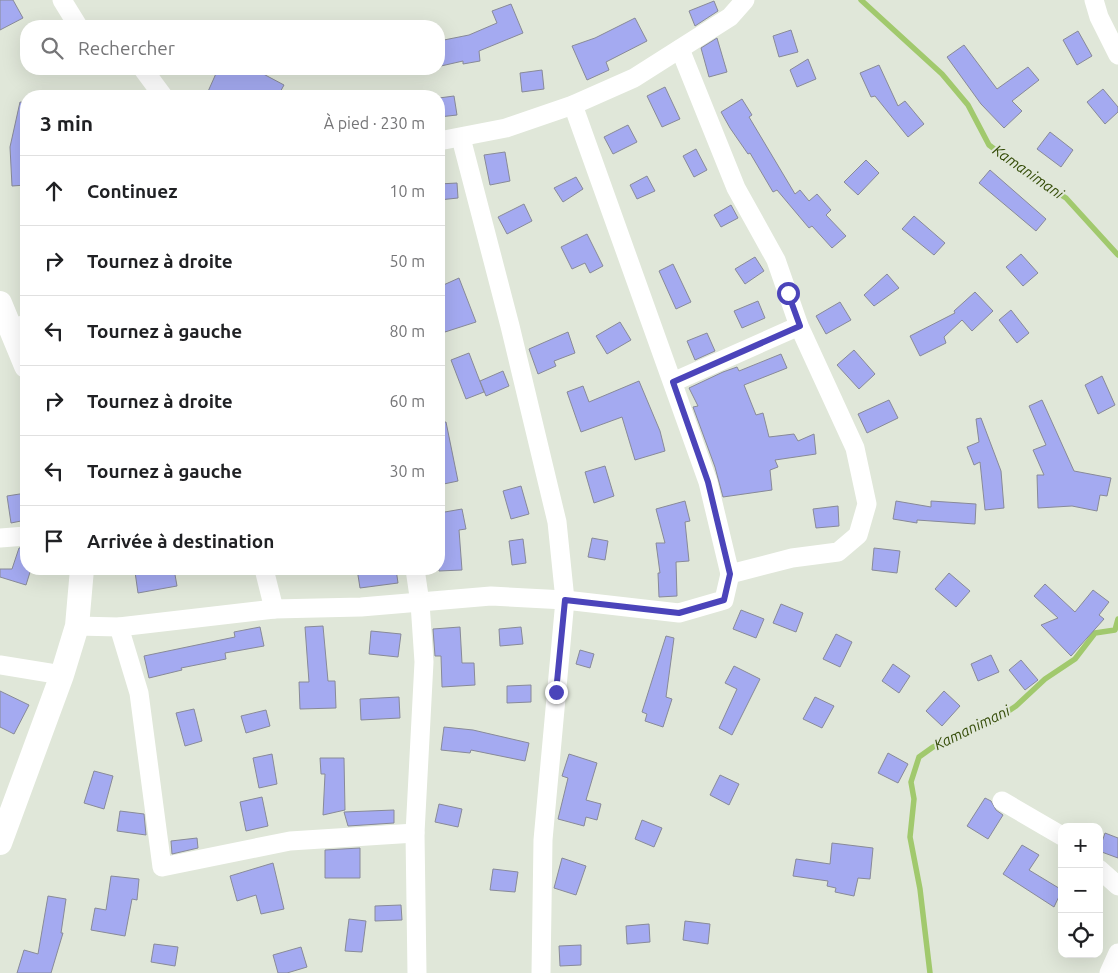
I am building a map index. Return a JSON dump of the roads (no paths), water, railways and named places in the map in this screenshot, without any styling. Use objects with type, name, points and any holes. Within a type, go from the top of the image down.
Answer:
[{"type":"street","points":[[62,0],[74,20]]},
{"type":"street","points":[[445,140],[506,128],[573,105],[634,78],[730,17],[745,0]]},
{"type":"street","points":[[1094,0],[1098,17],[1118,55]]},
{"type":"street","points":[[680,49],[736,188],[776,260],[800,326],[855,448],[867,504],[858,536],[838,552],[792,558],[730,574]]},
{"type":"street","points":[[147,75],[158,90]]},
{"type":"street","points":[[77,626],[119,627],[274,610],[420,603],[491,596],[565,600],[679,613],[724,600],[730,574],[708,482],[573,105]]},
{"type":"street","points":[[461,138],[510,326],[556,522],[565,600],[542,840],[541,973]]},
{"type":"street","points":[[0,304],[18,326]]},
{"type":"street","points":[[673,382],[800,326]]},
{"type":"street","points":[[0,538],[20,536]]},
{"type":"street","points":[[0,843],[62,675],[77,626],[81,575]]},
{"type":"street","points":[[265,575],[274,610]]},
{"type":"street","points":[[416,575],[424,662],[415,833],[417,973]]},
{"type":"street","points":[[119,627],[140,693],[162,867],[290,841],[415,833]]},
{"type":"street","points":[[0,665],[62,675]]},
{"type":"street","points":[[1002,801],[1058,834]]},
{"type":"street","points":[[1103,872],[1118,886]]},
{"type":"street","points":[[1110,973],[1118,953]]},
{"type":"waterway","name":"Kamanimani","points":[[861,0],[942,74],[968,105],[989,145],[1029,175],[1066,198],[1118,255]]},
{"type":"waterway","name":"Kamanimani","points":[[930,973],[920,889],[910,837],[914,799],[911,782],[919,757],[933,747],[992,722],[1016,706],[1045,679],[1075,659],[1095,633],[1115,630],[1118,619]]}]
